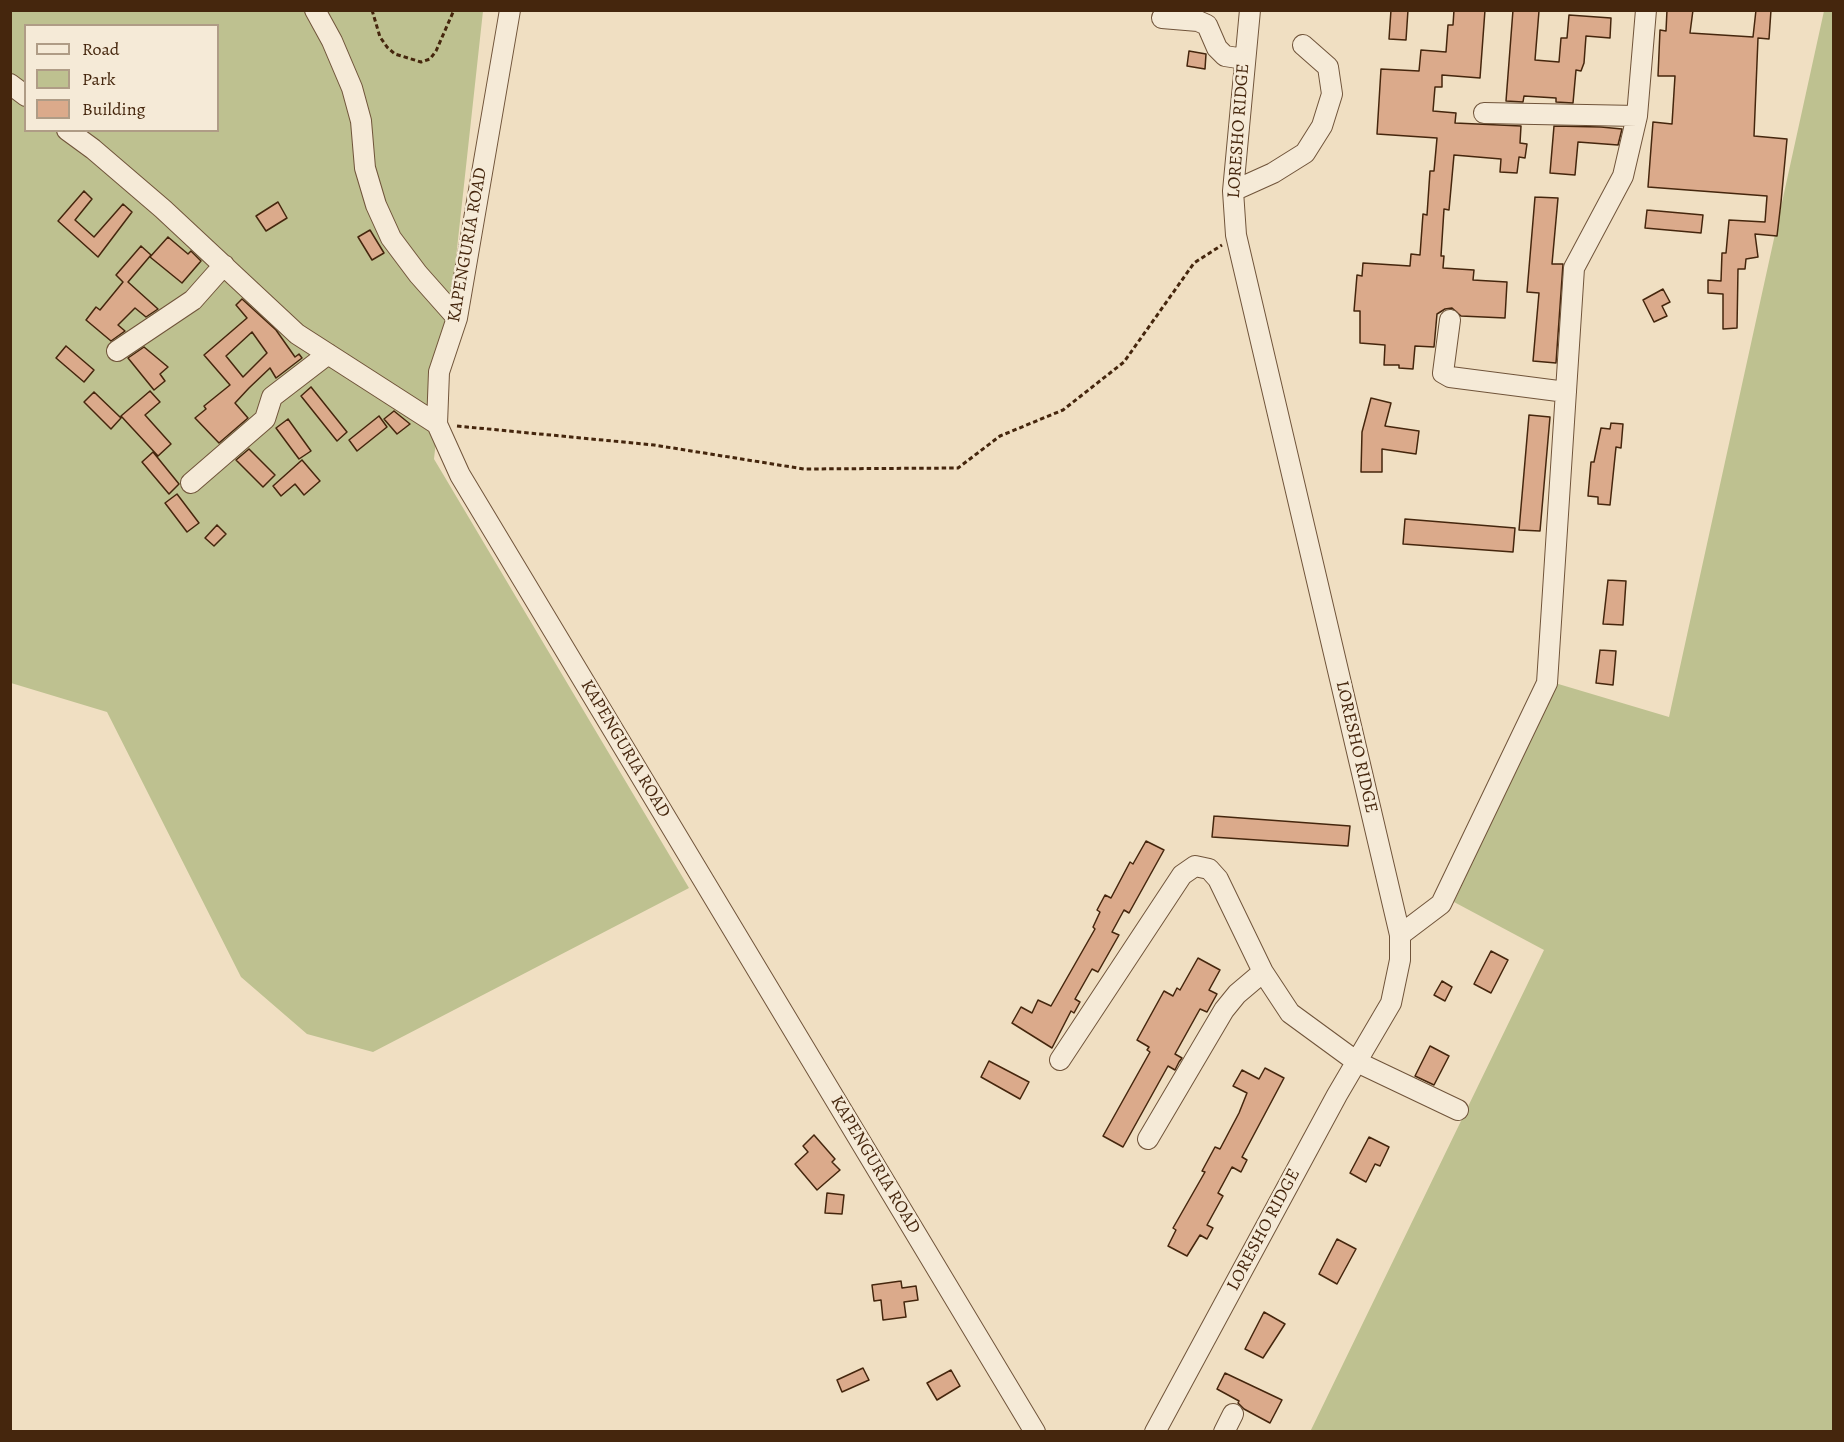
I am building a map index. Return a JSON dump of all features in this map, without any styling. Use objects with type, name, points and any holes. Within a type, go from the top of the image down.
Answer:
[{"type":"street","points":[[315,10],[333,41],[352,88],[361,121],[365,168],[376,205],[391,238],[418,274],[457,318]]},
{"type":"street","name":"KAPENGURIA ROAD","points":[[510,10],[457,318],[439,372],[437,424],[460,475],[1035,1431]]},
{"type":"street","name":"LORESHO RIDGE","points":[[1155,1431],[1391,1003],[1400,960],[1400,935],[1236,235],[1233,191],[1250,10]]},
{"type":"street","points":[[1400,935],[1441,904],[1547,683],[1574,268],[1623,176],[1637,116],[1646,10]]},
{"type":"street","points":[[1162,18],[1198,21],[1207,25],[1217,48],[1225,56],[1244,59]]},
{"type":"street","points":[[1233,191],[1273,173],[1305,153],[1322,126],[1332,94],[1328,68],[1303,45]]},
{"type":"street","points":[[10,84],[24,94]]},
{"type":"street","points":[[1484,113],[1637,116]]},
{"type":"street","points":[[69,132],[128,179],[297,333],[437,424]]},
{"type":"street","points":[[117,351],[193,300],[224,265]]},
{"type":"street","points":[[1450,320],[1443,373],[1450,377],[1566,392]]},
{"type":"street","points":[[191,483],[265,419],[272,397],[328,354]]},
{"type":"street","points":[[1060,1060],[1182,875],[1195,866],[1209,869],[1218,879],[1263,972],[1290,1013],[1357,1062],[1458,1110]]},
{"type":"street","points":[[1148,1139],[1224,1010],[1237,993],[1263,972]]},
{"type":"path","points":[[372,10],[380,37],[387,47],[395,54],[421,62],[430,59],[436,51],[454,10]]},
{"type":"path","points":[[437,424],[654,446],[804,469],[958,468],[1000,436],[1063,410],[1124,362],[1194,263],[1236,235]]},
{"type":"green space","points":[[11,11],[483,11],[434,459],[689,888],[373,1052],[307,1034],[241,977],[107,712],[11,683]]},
{"type":"green space","points":[[1824,11],[1833,11],[1833,1431],[1310,1432],[1544,950],[1454,902],[1555,683],[1669,717]]},
{"type":"building","points":[[1391,10],[1408,10],[1406,40],[1389,39]]},
{"type":"building","points":[[1454,10],[1485,10],[1480,78],[1442,75],[1442,87],[1435,87],[1433,111],[1456,113],[1455,123],[1521,126],[1520,143],[1527,144],[1525,158],[1519,157],[1517,173],[1500,172],[1501,159],[1454,155],[1449,210],[1444,209],[1441,256],[1444,256],[1443,268],[1474,270],[1473,280],[1507,282],[1505,318],[1461,316],[1452,308],[1445,309],[1437,314],[1434,347],[1415,346],[1413,369],[1399,368],[1399,365],[1384,365],[1385,345],[1360,343],[1360,311],[1354,311],[1357,275],[1362,276],[1363,263],[1410,266],[1411,254],[1420,255],[1423,214],[1427,215],[1430,171],[1434,171],[1437,138],[1377,134],[1381,69],[1419,71],[1421,50],[1446,52],[1448,25],[1453,25]]},
{"type":"building","points":[[1513,10],[1539,11],[1535,60],[1559,62],[1561,38],[1567,38],[1569,15],[1611,18],[1610,38],[1586,36],[1584,63],[1581,71],[1576,70],[1573,103],[1556,102],[1556,98],[1524,96],[1523,102],[1506,101]]},
{"type":"building","points":[[1667,10],[1693,10],[1690,33],[1753,37],[1756,10],[1771,10],[1769,39],[1758,38],[1754,136],[1787,139],[1781,202],[1777,236],[1755,234],[1758,257],[1746,259],[1745,269],[1738,269],[1737,328],[1723,329],[1723,294],[1708,293],[1708,280],[1721,281],[1722,253],[1726,253],[1729,220],[1765,222],[1767,196],[1648,187],[1653,122],[1672,124],[1675,76],[1658,76],[1660,30],[1666,31]]},
{"type":"building","points":[[1189,51],[1206,54],[1205,69],[1187,66]]},
{"type":"building","points":[[1554,126],[1622,129],[1618,145],[1578,142],[1575,175],[1550,173]]},
{"type":"building","points":[[84,191],[92,199],[75,220],[94,237],[123,204],[132,212],[98,257],[58,221]]},
{"type":"building","points":[[1535,197],[1558,198],[1552,264],[1563,264],[1556,363],[1533,361],[1539,293],[1527,292]]},
{"type":"building","points":[[278,202],[287,218],[266,231],[256,216]]},
{"type":"building","points":[[1647,210],[1703,215],[1701,233],[1645,228]]},
{"type":"building","points":[[370,230],[384,253],[372,260],[358,237]]},
{"type":"building","points":[[168,237],[188,254],[191,251],[201,261],[182,283],[150,257]]},
{"type":"building","points":[[141,246],[151,255],[128,282],[158,309],[146,317],[135,308],[118,325],[125,331],[111,341],[86,320],[96,307],[100,310],[123,282],[116,275]]},
{"type":"building","points":[[1663,289],[1670,302],[1662,306],[1667,316],[1654,322],[1643,300]]},
{"type":"building","points":[[242,299],[276,330],[295,357],[299,354],[302,358],[276,378],[270,368],[249,388],[235,403],[248,418],[219,443],[195,418],[206,409],[204,406],[230,385],[204,355],[247,318],[236,305]],"holes":[[[252,332],[267,353],[243,377],[226,356]]]},
{"type":"building","points":[[66,346],[94,370],[84,382],[56,358]]},
{"type":"building","points":[[144,347],[168,367],[160,374],[165,381],[154,390],[128,358]]},
{"type":"building","points":[[311,387],[347,432],[337,441],[301,396]]},
{"type":"building","points":[[150,391],[160,402],[145,415],[171,444],[158,456],[121,416]]},
{"type":"building","points":[[94,392],[121,418],[111,429],[84,402]]},
{"type":"building","points":[[1371,398],[1391,403],[1385,426],[1419,431],[1416,454],[1382,449],[1382,472],[1361,472],[1362,432]]},
{"type":"building","points":[[394,411],[410,424],[397,434],[384,419]]},
{"type":"building","points":[[1529,415],[1550,417],[1540,531],[1519,530]]},
{"type":"building","points":[[379,416],[387,427],[357,451],[349,440]]},
{"type":"building","points":[[288,419],[311,451],[299,459],[276,428]]},
{"type":"building","points":[[1611,423],[1623,424],[1621,448],[1616,447],[1610,505],[1598,504],[1598,497],[1588,496],[1591,462],[1594,462],[1601,428],[1610,429]]},
{"type":"building","points":[[249,449],[275,475],[263,487],[236,460]]},
{"type":"building","points":[[153,452],[179,484],[169,494],[142,462]]},
{"type":"building","points":[[302,460],[320,481],[304,495],[295,484],[281,496],[273,486]]},
{"type":"building","points":[[177,494],[199,523],[187,532],[165,503]]},
{"type":"building","points":[[1405,519],[1515,528],[1513,552],[1403,544]]},
{"type":"building","points":[[217,525],[226,534],[214,546],[205,538]]},
{"type":"building","points":[[1608,580],[1626,581],[1623,625],[1603,624]]},
{"type":"building","points":[[1600,650],[1616,651],[1613,685],[1596,683]]},
{"type":"building","points":[[1214,816],[1350,826],[1348,846],[1212,837]]},
{"type":"building","points":[[1146,841],[1164,850],[1129,913],[1124,910],[1112,932],[1119,935],[1098,972],[1092,969],[1075,999],[1080,1002],[1074,1013],[1071,1011],[1052,1048],[1012,1023],[1021,1007],[1032,1013],[1038,1000],[1051,1006],[1095,929],[1093,927],[1100,912],[1097,910],[1105,895],[1111,898],[1130,862],[1133,864]]},
{"type":"building","points":[[1491,951],[1508,960],[1491,993],[1474,984]]},
{"type":"building","points":[[1198,958],[1220,970],[1209,990],[1217,994],[1207,1012],[1200,1009],[1175,1054],[1182,1058],[1175,1070],[1168,1066],[1123,1147],[1103,1136],[1150,1052],[1147,1050],[1149,1047],[1137,1040],[1164,991],[1173,996],[1177,988],[1180,990]]},
{"type":"building","points":[[1442,981],[1452,987],[1445,1001],[1434,995]]},
{"type":"building","points":[[1430,1046],[1449,1056],[1434,1085],[1415,1076]]},
{"type":"building","points":[[989,1061],[1029,1082],[1020,1099],[981,1077]]},
{"type":"building","points":[[1265,1068],[1284,1078],[1242,1157],[1247,1160],[1241,1172],[1232,1167],[1218,1193],[1223,1196],[1207,1225],[1213,1228],[1207,1239],[1200,1235],[1187,1256],[1168,1246],[1176,1230],[1173,1228],[1205,1172],[1202,1171],[1215,1147],[1220,1149],[1239,1113],[1247,1093],[1233,1086],[1242,1070],[1259,1079]]},
{"type":"building","points":[[814,1135],[835,1159],[832,1162],[840,1170],[817,1190],[795,1164],[808,1152],[803,1146]]},
{"type":"building","points":[[1369,1137],[1389,1147],[1380,1166],[1375,1164],[1366,1182],[1350,1173]]},
{"type":"building","points":[[827,1193],[844,1195],[842,1214],[825,1213]]},
{"type":"building","points":[[1337,1239],[1356,1249],[1337,1284],[1319,1274]]},
{"type":"building","points":[[901,1281],[902,1288],[916,1286],[918,1300],[904,1302],[906,1317],[883,1320],[881,1300],[874,1301],[872,1285]]},
{"type":"building","points":[[1264,1312],[1285,1324],[1263,1358],[1245,1349]]},
{"type":"building","points":[[863,1368],[869,1380],[842,1392],[837,1380]]},
{"type":"building","points":[[951,1370],[960,1386],[937,1400],[927,1383]]},
{"type":"building","points":[[1225,1373],[1282,1400],[1270,1423],[1244,1409],[1238,1403],[1239,1401],[1217,1389]]}]
